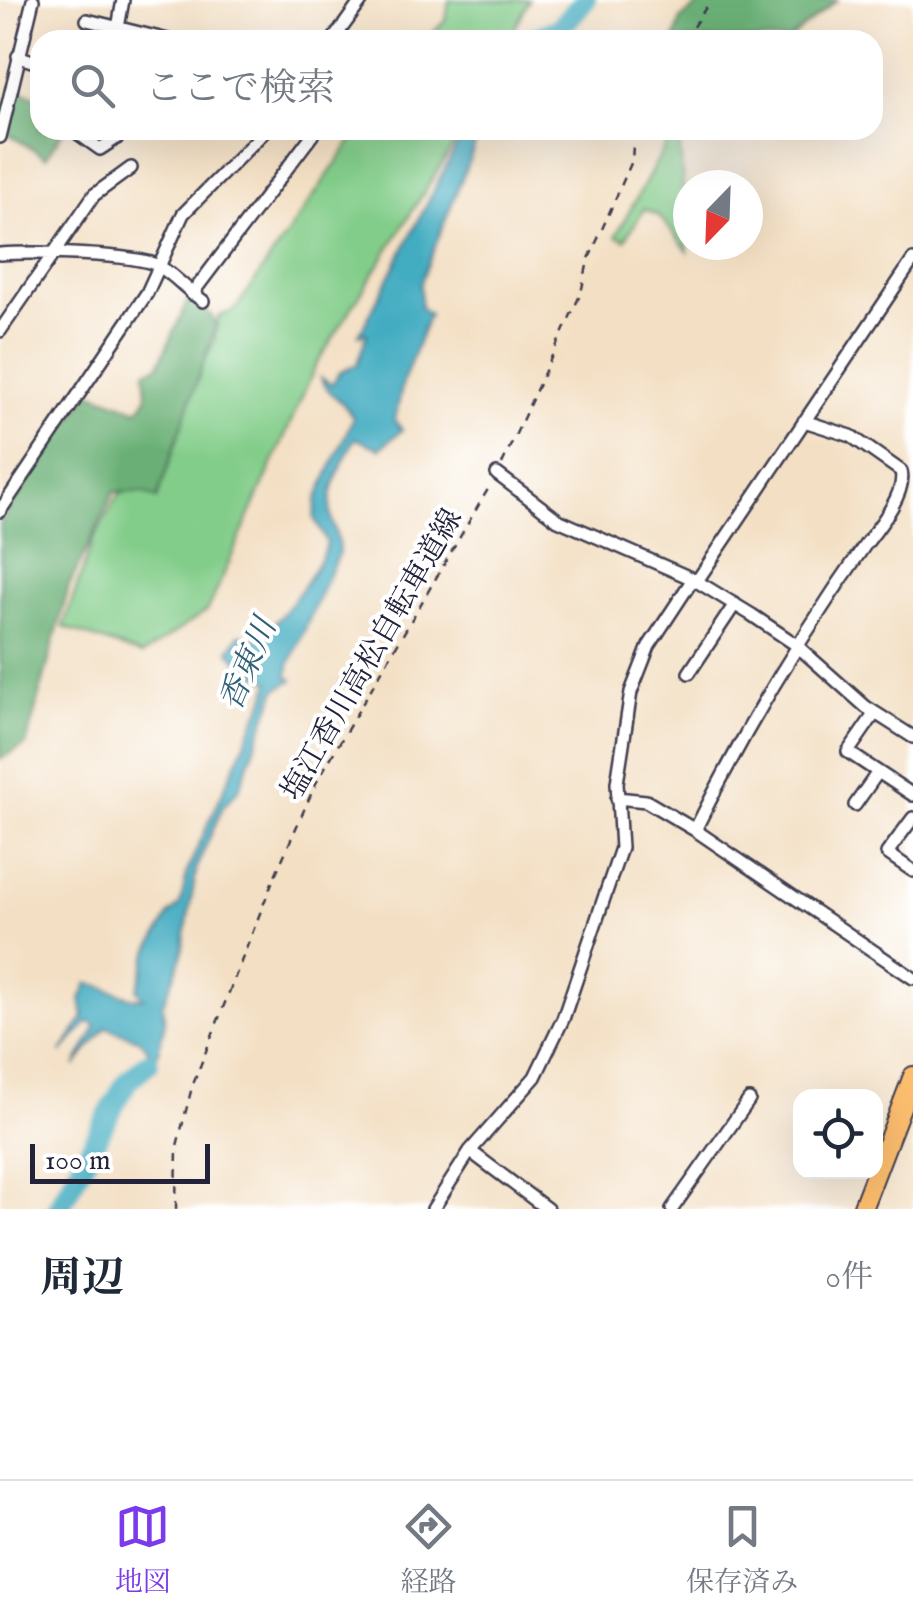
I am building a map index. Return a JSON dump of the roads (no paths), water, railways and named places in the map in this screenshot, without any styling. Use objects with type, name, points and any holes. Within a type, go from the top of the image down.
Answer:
[{"type":"main road","points":[[862,1209],[912,1081]]},
{"type":"street","points":[[0,137],[33,0]]},
{"type":"street","points":[[118,28],[122,0]]},
{"type":"street","points":[[341,30],[362,0]]},
{"type":"street","points":[[87,20],[126,30]]},
{"type":"street","points":[[18,56],[30,60]]},
{"type":"street","points":[[87,140],[100,149],[113,140]]},
{"type":"street","points":[[0,511],[125,328],[183,214],[256,140]]},
{"type":"street","points":[[0,254],[53,250],[158,266],[198,298],[309,140]]},
{"type":"street","points":[[0,332],[94,195],[131,168]]},
{"type":"street","points":[[433,1209],[470,1152],[535,1077],[563,1019],[617,867],[621,848],[618,798],[622,733],[631,692],[650,646],[913,260]]},
{"type":"street","points":[[804,421],[851,436],[913,479]]},
{"type":"street","points":[[695,830],[795,644],[884,520],[903,478],[902,470]]},
{"type":"street","points":[[497,474],[587,536],[695,580],[735,604],[795,644],[875,713],[913,738]]},
{"type":"street","points":[[688,673],[735,604]]},
{"type":"street","points":[[875,713],[848,752],[913,795]]},
{"type":"street","points":[[856,806],[878,772]]},
{"type":"street","points":[[618,798],[646,801],[695,830],[913,978]]},
{"type":"street","points":[[913,818],[888,854],[913,871]]},
{"type":"street","points":[[672,1209],[749,1100]]},
{"type":"street","points":[[470,1152],[547,1209]]},
{"type":"water","points":[[460,140],[477,140],[420,284],[421,308],[429,314],[403,382],[395,420],[402,430],[380,449],[355,438],[331,499],[339,552],[289,665],[288,676],[293,680],[277,689],[239,789],[223,807],[197,866],[181,959],[162,1006],[165,1022],[157,1056],[143,1076],[127,1081],[144,1065],[148,1048],[138,1039],[106,1027],[75,1066],[96,1027],[89,1021],[61,1053],[84,1017],[81,999],[88,983],[144,998],[137,990],[149,951],[169,915],[180,905],[188,869],[267,694],[270,682],[245,669],[229,651],[239,635],[257,639],[276,622],[323,554],[327,543],[314,518],[317,499],[353,418],[321,378],[332,384],[339,373],[357,364],[367,334],[359,335]]},
{"type":"waterway","name":"香東川","points":[[556,30],[585,0]]},
{"type":"waterway","name":"香東川","points":[[58,1209],[127,1081],[148,1063]]}]
